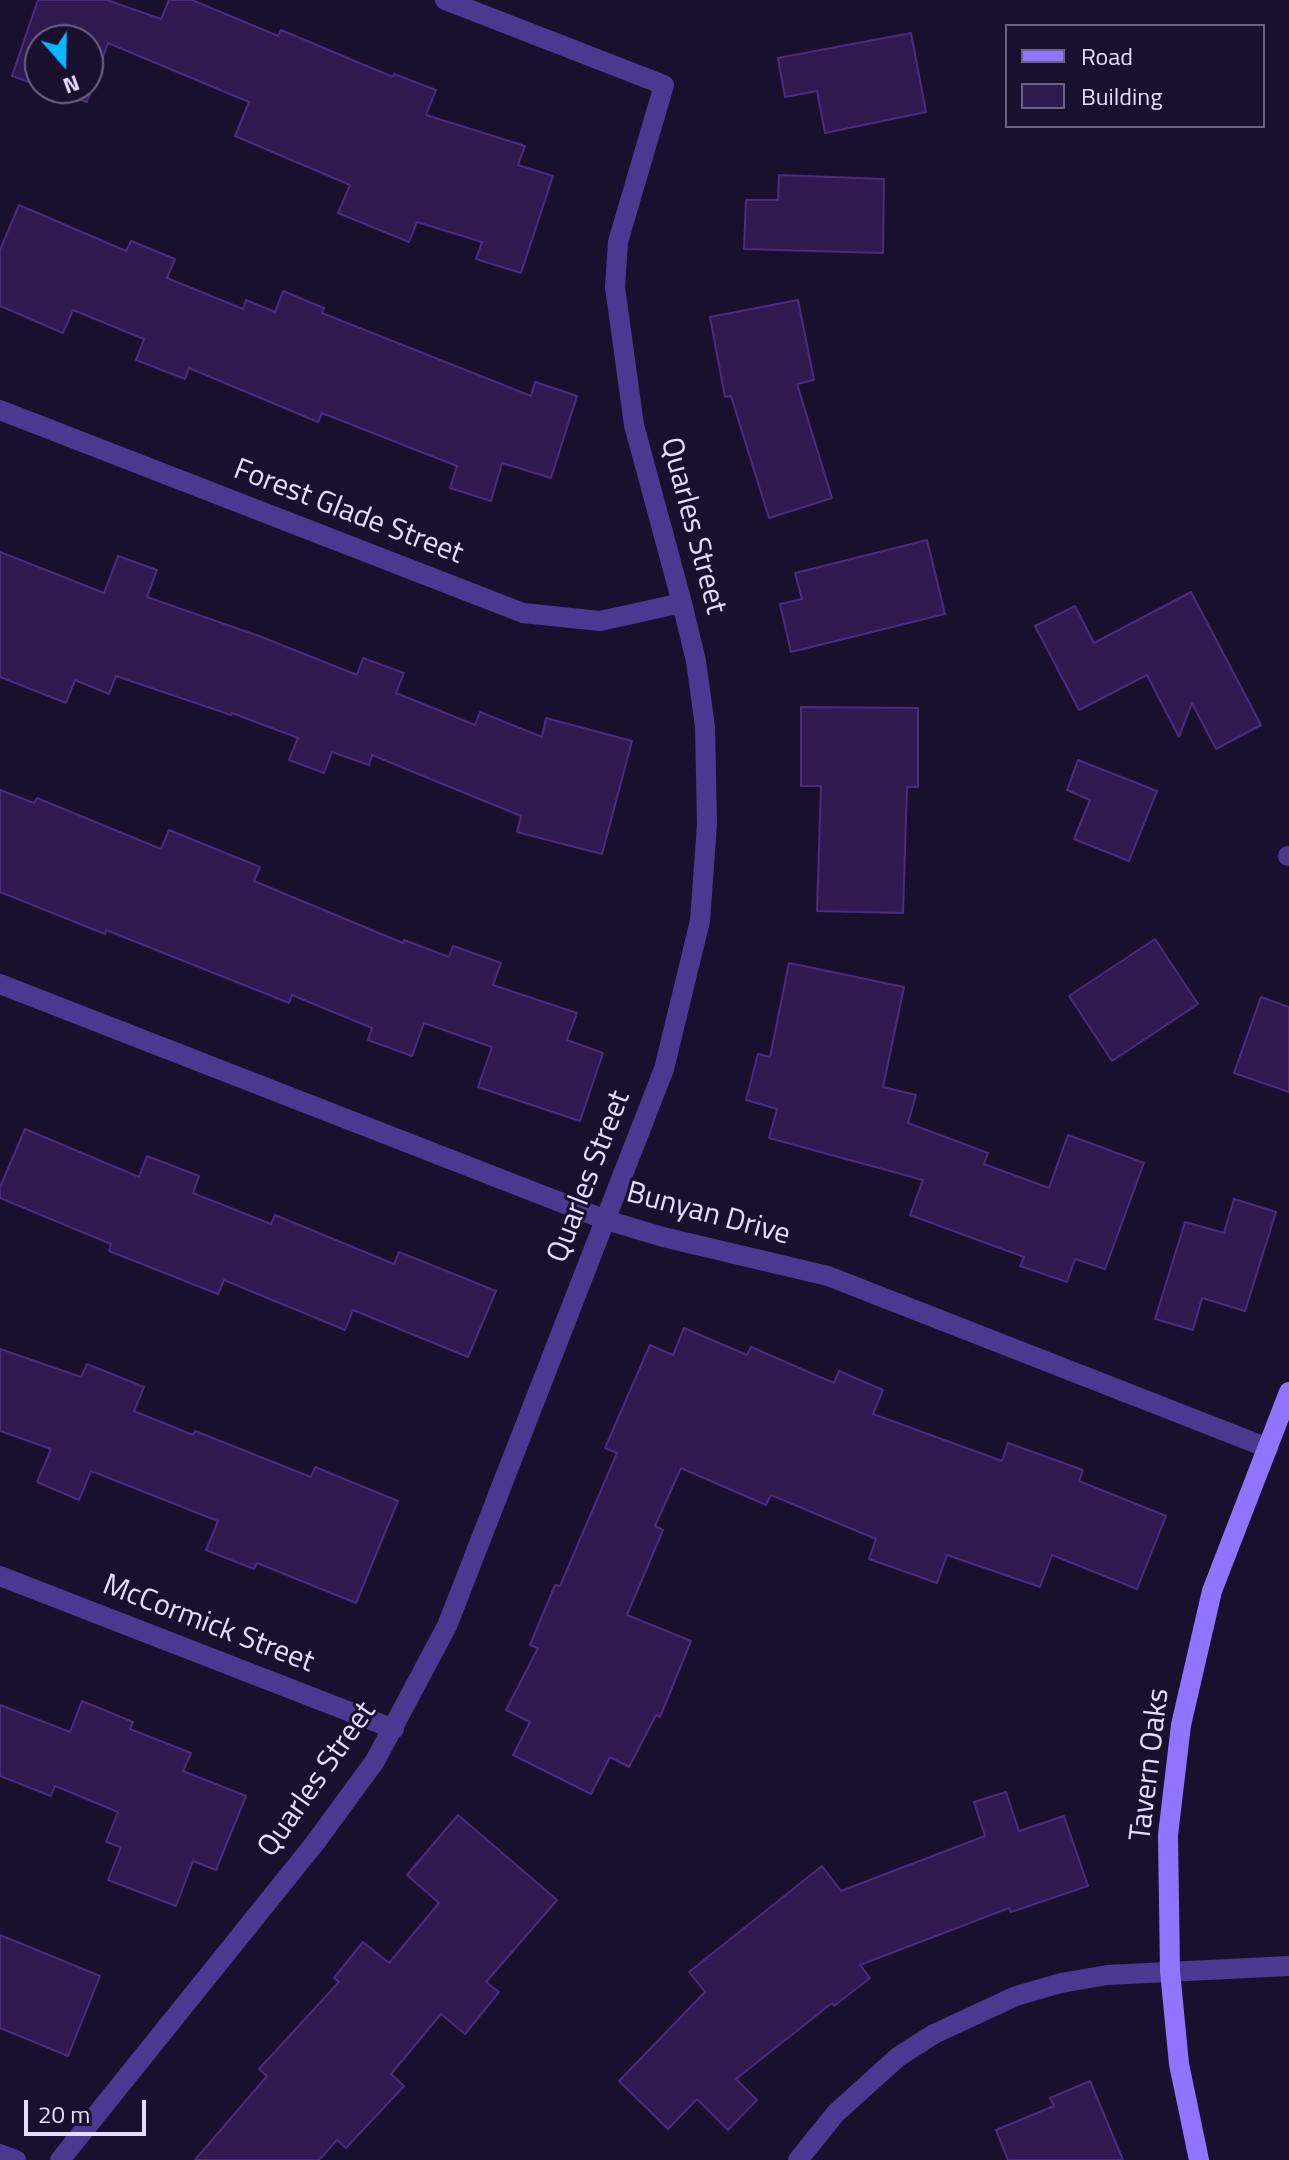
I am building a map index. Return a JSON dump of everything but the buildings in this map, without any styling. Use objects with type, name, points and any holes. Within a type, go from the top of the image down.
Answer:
[{"type":"street","name":"Quarles Street","points":[[60,2160],[315,1843],[375,1761],[394,1729],[447,1626],[664,1069],[700,921],[707,824],[705,727],[696,661],[634,425],[615,287],[618,242],[664,85],[445,0]]},
{"type":"street","name":"Forest Glade Street","points":[[0,410],[523,613],[600,621],[682,603]]},
{"type":"street","name":"Bunyan Drive","points":[[0,984],[606,1220],[663,1237],[828,1276],[1268,1448]]},
{"type":"street","name":"Tavern Oaks","points":[[1199,2160],[1179,2064],[1170,1971],[1168,1835],[1181,1725],[1212,1591],[1289,1392]]},
{"type":"street","name":"McCormick Street","points":[[0,1576],[394,1729]]},
{"type":"street","points":[[798,2160],[836,2113],[898,2057],[934,2034],[1016,1996],[1061,1983],[1107,1975],[1289,1966]]},
{"type":"street","points":[[0,2154],[16,2160]]}]
